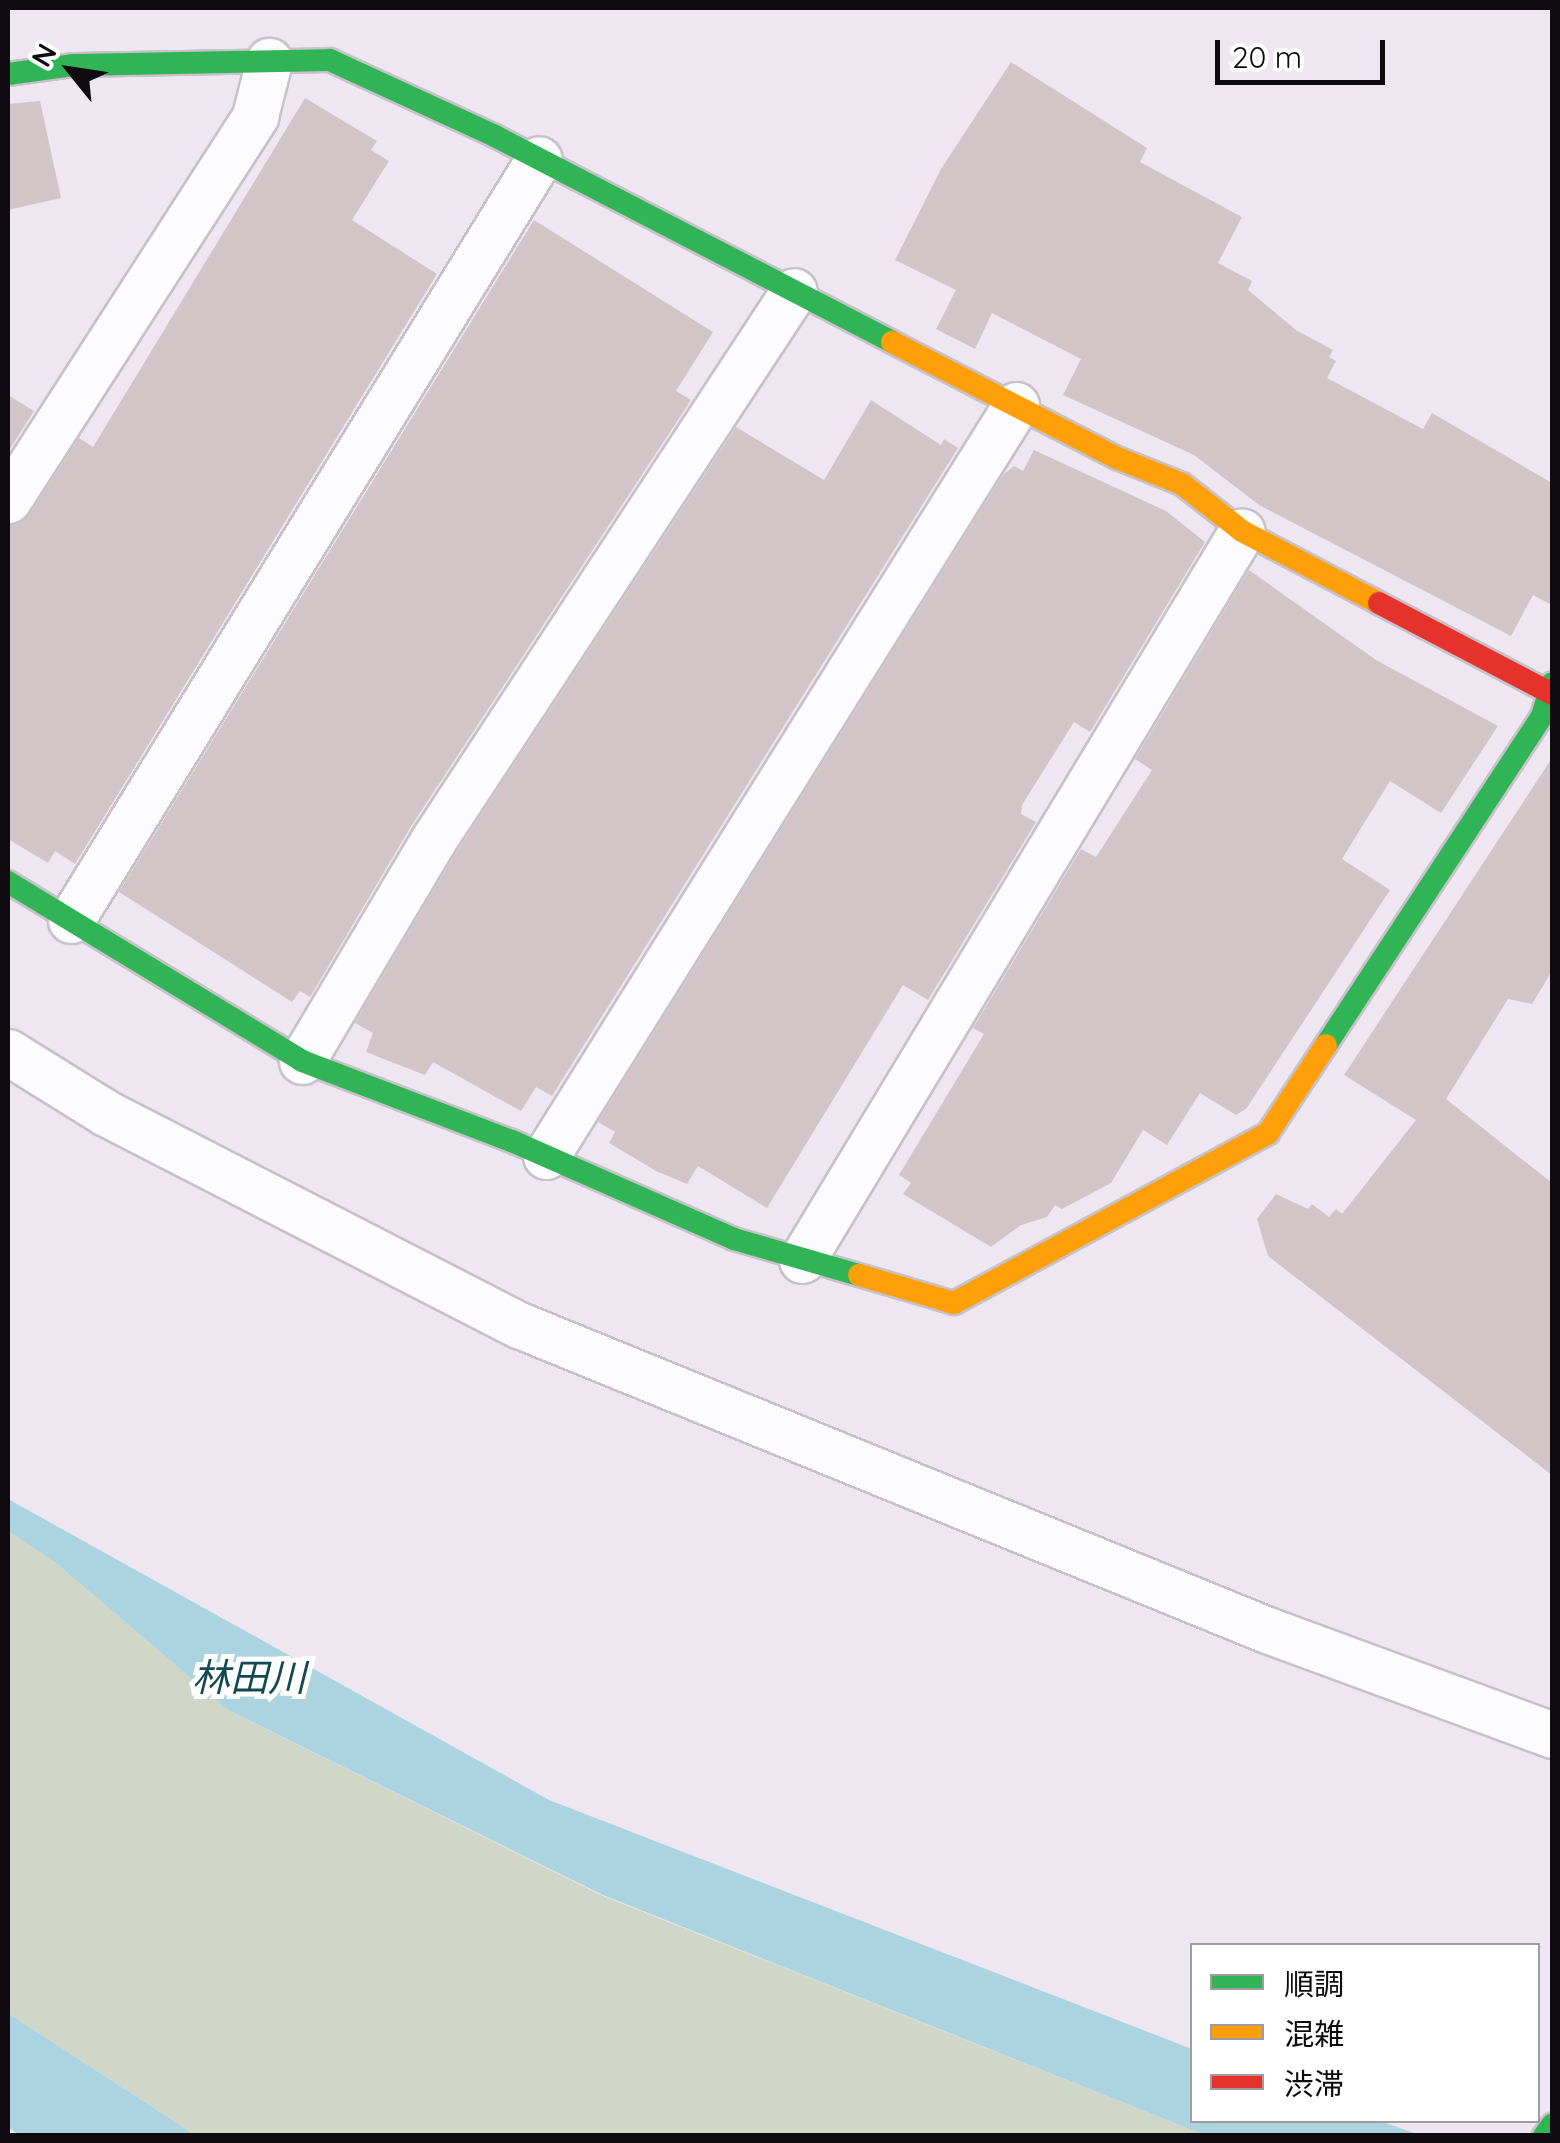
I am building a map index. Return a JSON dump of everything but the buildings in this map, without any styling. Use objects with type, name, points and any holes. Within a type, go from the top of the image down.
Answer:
[{"type":"street","points":[[8,74],[74,65],[330,60],[539,158],[1016,406],[1182,484],[1242,531],[1551,689],[1542,716],[1268,1134],[954,1304],[734,1239],[546,1156],[302,1061],[8,882]]},
{"type":"street","points":[[8,500],[255,116],[270,61]]},
{"type":"street","points":[[71,920],[539,158]]},
{"type":"street","points":[[302,1061],[432,842],[794,290]]},
{"type":"street","points":[[546,1156],[1016,406]]},
{"type":"street","points":[[802,1260],[1242,531]]},
{"type":"street","points":[[8,1052],[106,1113],[519,1325],[1267,1630],[1552,1735]]},
{"type":"street","points":[[1544,2136],[1552,2125]]},
{"type":"green space","points":[[8,1531],[56,1563],[228,1710],[603,1896],[1205,2135],[195,2135],[8,2013]]},
{"type":"water","name":"林田川","points":[[8,1499],[549,1800],[1190,2048],[1190,2123],[1386,2123],[1420,2135],[1205,2135],[603,1895],[228,1710],[56,1563],[8,1531]]},
{"type":"water","points":[[8,2013],[195,2135],[21,2136],[8,2127]]},
{"type":"traffic: fast","points":[[8,74],[74,65],[330,60],[495,136],[892,342]]},
{"type":"traffic: fast","points":[[1326,1045],[1542,716],[1552,683]]},
{"type":"traffic: fast","points":[[8,882],[302,1061],[512,1141],[734,1239],[859,1275]]},
{"type":"traffic: fast","points":[[1544,2136],[1552,2125]]},
{"type":"traffic: slow","points":[[892,342],[1117,458],[1182,484],[1242,531],[1379,603]]},
{"type":"traffic: slow","points":[[859,1275],[954,1303],[1268,1133],[1326,1045]]},
{"type":"traffic: jam","points":[[1379,603],[1552,694]]}]
